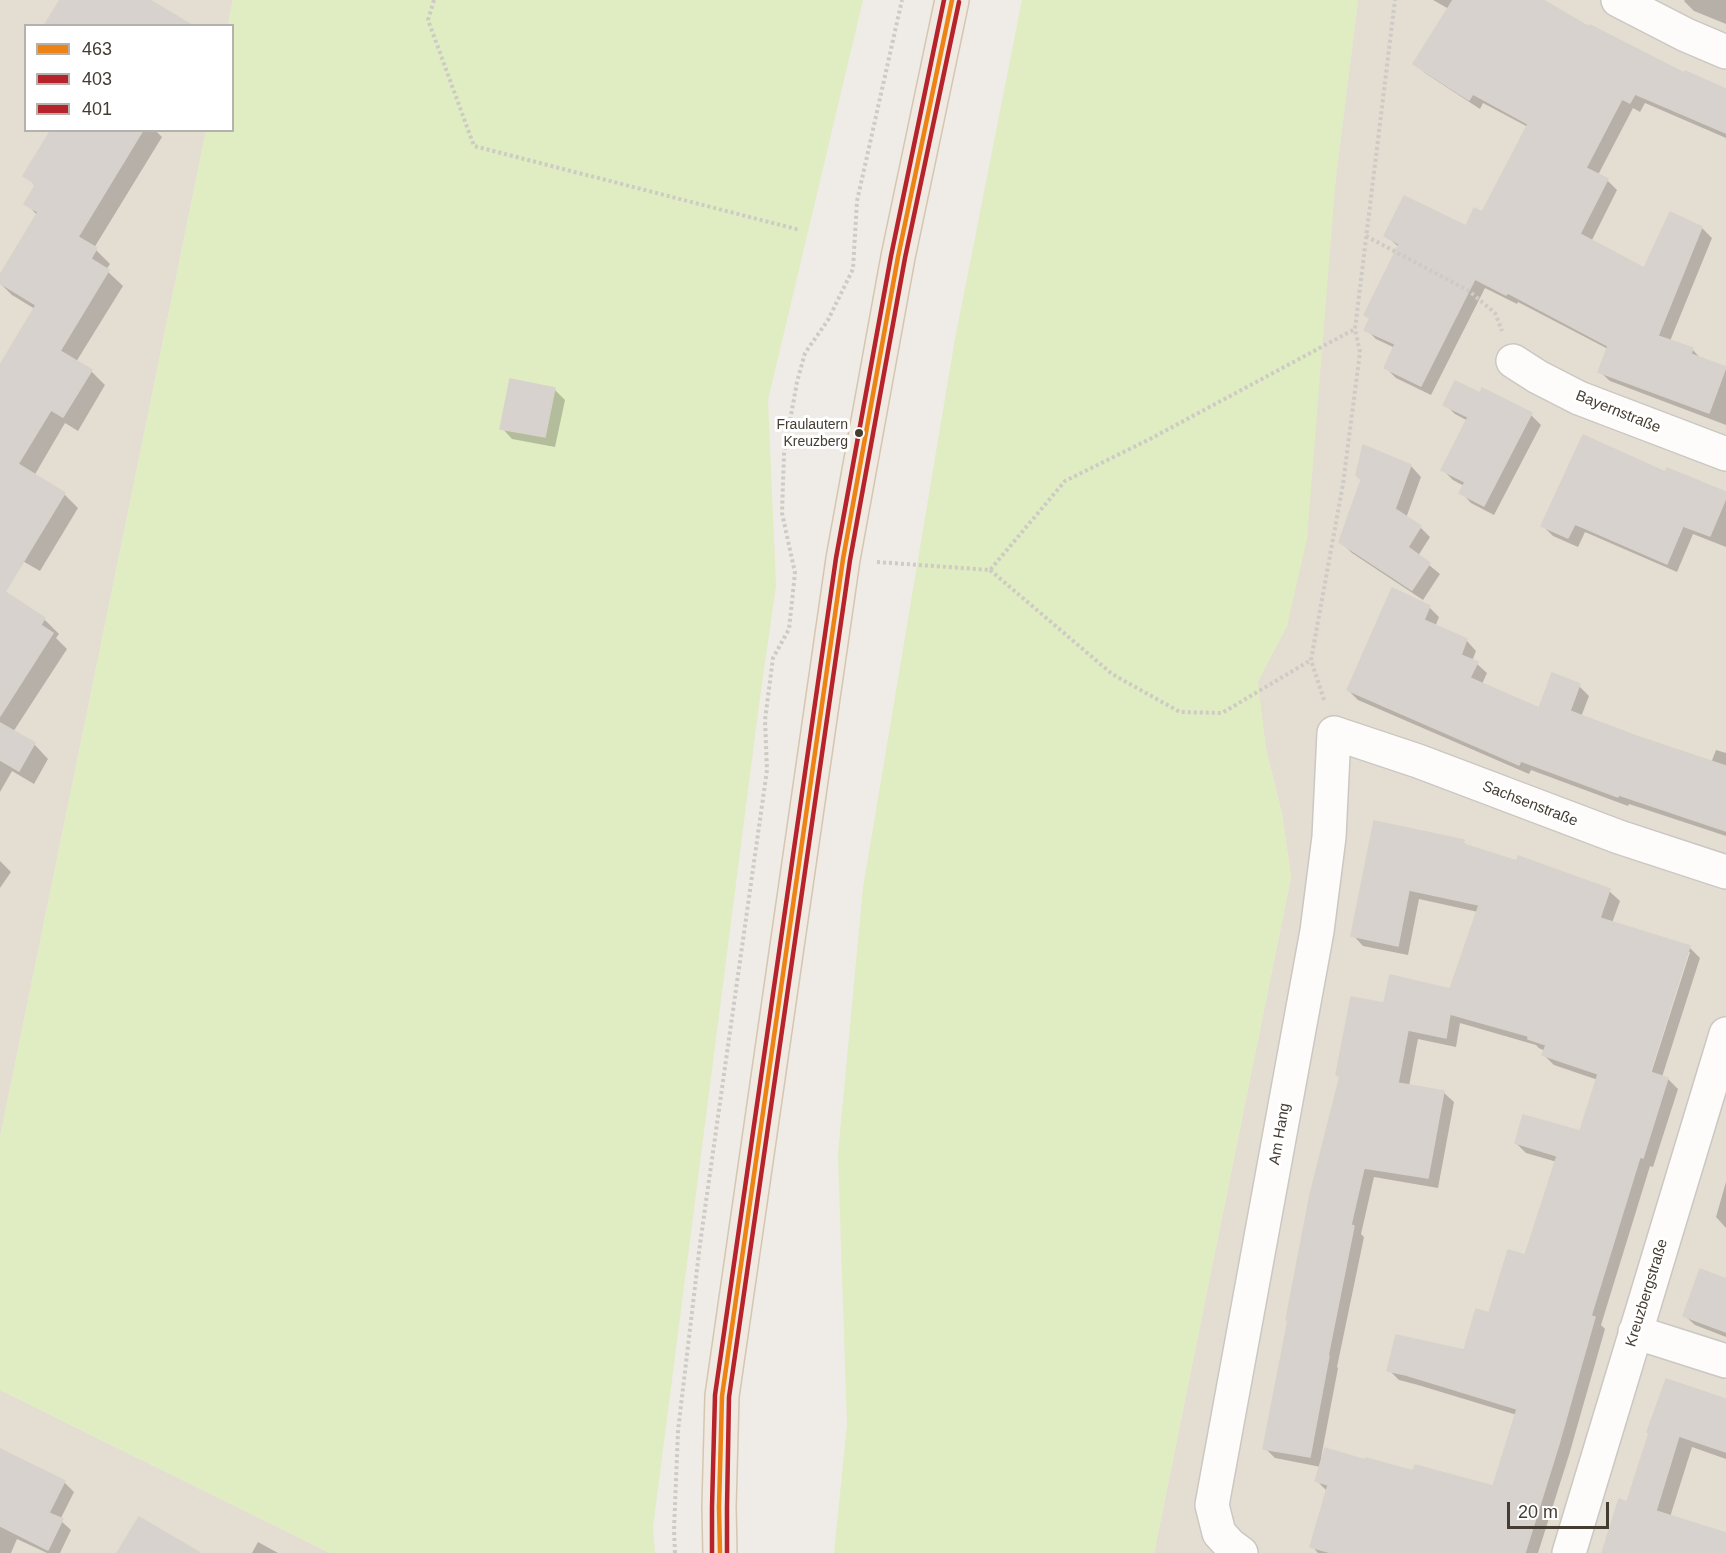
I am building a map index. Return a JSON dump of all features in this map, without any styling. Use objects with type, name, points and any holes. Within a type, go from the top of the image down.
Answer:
[{"type":"main road","points":[[720,1553],[722,1396],[843,560],[898,257],[952,0]]},
{"type":"street","points":[[1618,0],[1686,36],[1726,52]]},
{"type":"street","name":"Bayernstraße","points":[[1513,361],[1579,398],[1726,454]]},
{"type":"street","name":"Sachsenstraße","points":[[1334,733],[1418,761],[1619,837],[1726,872]]},
{"type":"street","name":"Am Hang","points":[[1230,1543],[1212,1505],[1317,931],[1329,837],[1334,733]]},
{"type":"street","name":"Kreuzbergstraße","points":[[1569,1553],[1726,1034]]},
{"type":"street","points":[[1635,1332],[1726,1361]]},
{"type":"path","points":[[434,0],[428,20],[474,146],[800,230]]},
{"type":"path","points":[[675,1553],[678,1431],[700,1244],[766,781],[765,720],[773,658],[789,629],[794,584],[795,573],[782,513],[784,454],[797,382],[805,353],[828,320],[853,269],[857,201],[902,0]]},
{"type":"path","points":[[1334,733],[1311,660],[1346,462],[1360,352],[1355,328],[1395,0]]},
{"type":"path","points":[[1366,236],[1478,298],[1495,313],[1513,361]]},
{"type":"path","points":[[990,570],[1065,482],[1150,439],[1355,328]]},
{"type":"path","points":[[843,560],[990,570],[1112,674],[1180,712],[1222,713],[1311,660]]},
{"type":"shaded area","points":[[0,0],[233,0],[228,24],[24,24],[24,132],[206,132],[0,1137]]},
{"type":"shaded area","points":[[1358,0],[1726,0],[1726,1553],[1154,1553],[1291,877],[1282,814],[1266,749],[1257,682],[1287,626],[1336,176]]},
{"type":"shaded area","points":[[0,1390],[330,1553],[0,1553]]},
{"type":"green space","points":[[233,0],[863,0],[768,400],[776,586],[653,1527],[655,1553],[330,1553],[0,1390],[0,1137],[206,132],[234,132],[234,24],[228,24]]},
{"type":"green space","points":[[1022,0],[1358,0],[1336,176],[1307,539],[1287,626],[1258,682],[1266,749],[1282,814],[1291,877],[1154,1553],[834,1553],[847,1425],[838,1154],[863,888],[955,339]]},
{"type":"building","points":[[60,0],[150,0],[190,24],[45,24]]},
{"type":"building","points":[[1453,0],[1543,0],[1589,27],[1590,25],[1684,73],[1685,71],[1726,89],[1726,133],[1635,94],[1630,103],[1622,99],[1586,168],[1608,179],[1580,234],[1644,268],[1670,212],[1702,227],[1658,336],[1693,348],[1691,354],[1726,367],[1709,413],[1598,372],[1608,346],[1508,293],[1506,295],[1475,279],[1421,386],[1384,368],[1395,344],[1364,330],[1370,318],[1364,315],[1399,244],[1384,236],[1404,196],[1466,226],[1474,208],[1482,212],[1528,124],[1473,94],[1469,100],[1413,64]]},
{"type":"building","points":[[50,132],[142,132],[78,237],[97,248],[91,259],[109,270],[60,351],[92,370],[63,417],[51,410],[18,464],[65,493],[5,592],[45,618],[41,625],[53,633],[0,716],[0,365],[36,305],[0,283],[0,275],[38,212],[24,204],[36,184],[23,176]]},
{"type":"building","points":[[510,379],[555,388],[545,437],[500,429]]},
{"type":"building","points":[[1455,381],[1480,393],[1482,388],[1532,413],[1484,506],[1459,493],[1465,482],[1441,470],[1468,417],[1443,405]]},
{"type":"building","points":[[1583,435],[1665,472],[1667,468],[1726,492],[1726,498],[1710,536],[1683,526],[1667,564],[1575,524],[1568,538],[1541,526]]},
{"type":"building","points":[[1363,445],[1411,465],[1395,509],[1421,526],[1408,547],[1430,563],[1412,590],[1339,542],[1361,480],[1356,475]]},
{"type":"building","points":[[1392,588],[1430,606],[1424,620],[1467,639],[1461,655],[1478,662],[1470,678],[1539,708],[1552,673],[1580,684],[1570,711],[1726,766],[1726,831],[1619,795],[1618,797],[1521,761],[1519,765],[1347,690]]},
{"type":"building","points":[[0,723],[35,743],[19,771],[0,760]]},
{"type":"building","points":[[1374,821],[1464,840],[1463,844],[1517,861],[1518,856],[1610,889],[1600,918],[1690,946],[1650,1072],[1668,1078],[1643,1158],[1640,1157],[1591,1316],[1595,1317],[1525,1553],[1332,1553],[1310,1547],[1328,1485],[1315,1481],[1325,1448],[1413,1471],[1415,1465],[1493,1486],[1517,1409],[1387,1371],[1396,1335],[1464,1350],[1476,1309],[1489,1313],[1508,1250],[1525,1255],[1557,1156],[1515,1143],[1523,1115],[1580,1131],[1598,1074],[1542,1055],[1546,1045],[1528,1039],[1528,1036],[1450,1014],[1446,1038],[1408,1030],[1398,1083],[1444,1091],[1428,1178],[1364,1168],[1351,1225],[1354,1226],[1310,1457],[1263,1449],[1310,1195],[1340,1076],[1336,1075],[1351,997],[1384,1003],[1390,975],[1450,989],[1479,905],[1409,890],[1398,946],[1351,936]]},
{"type":"building","points":[[1700,1269],[1726,1279],[1726,1332],[1683,1316]]},
{"type":"building","points":[[1666,1379],[1726,1399],[1726,1452],[1679,1436],[1656,1511],[1726,1533],[1726,1553],[1602,1553],[1619,1499],[1627,1502],[1649,1433],[1647,1432]]},
{"type":"building","points":[[0,1449],[65,1481],[49,1513],[63,1519],[48,1550],[0,1526]]},
{"type":"building","points":[[139,1517],[200,1553],[117,1553]]},
{"type":"transit line","name":"401","points":[[712,1553],[715,1395],[836,558],[891,256],[944,0]]},
{"type":"transit line","name":"463","points":[[720,1553],[722,1396],[843,559],[898,257],[952,0]]},
{"type":"transit line","name":"403","points":[[727,1553],[729,1397],[850,560],[905,258],[959,2]]},
{"type":"place","name":"Fraulautern Kreuzberg","points":[[859,433]]}]
